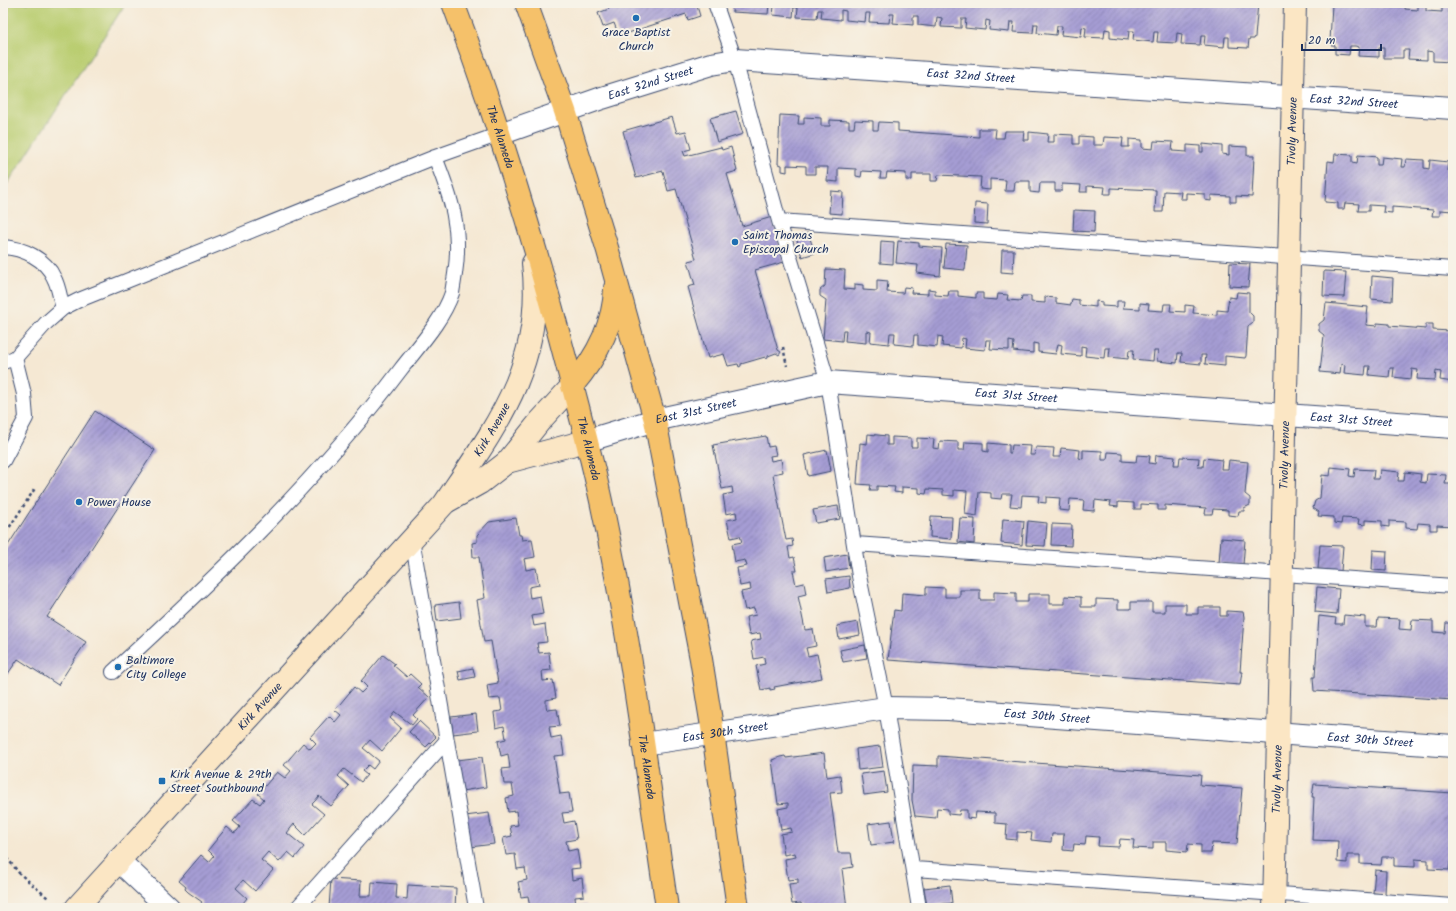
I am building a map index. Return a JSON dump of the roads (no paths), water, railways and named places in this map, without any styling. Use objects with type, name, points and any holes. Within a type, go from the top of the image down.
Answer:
[{"type":"main road","name":"The Alameda","points":[[453,3],[500,134],[524,213],[553,309],[586,441],[609,542],[635,682],[667,908]]},
{"type":"main road","points":[[526,3],[565,111],[615,275],[654,420],[701,659],[738,908]]},
{"type":"main road","points":[[572,386],[596,355],[602,342],[613,309],[615,275]]},
{"type":"street","name":"Tivoly Avenue","points":[[1274,901],[1295,3]]},
{"type":"street","name":"East 32nd Street","points":[[500,134],[565,111],[711,64],[736,60],[1294,96],[1453,108]]},
{"type":"street","name":"Kirk Avenue","points":[[76,908],[118,860],[282,684],[444,504],[492,432],[509,401],[522,369],[534,323],[536,286],[524,213]]},
{"type":"street","name":"East 31st Street","points":[[586,441],[654,420],[828,382],[1453,427]]},
{"type":"street","name":"Kirk Avenue","points":[[444,504],[480,483],[507,462],[540,421],[572,386]]},
{"type":"street","name":"Kirk Avenue","points":[[507,462],[586,441]]},
{"type":"street","name":"East 30th Street","points":[[643,744],[886,708],[948,709],[1453,746]]},
{"type":"street","points":[[118,860],[169,908]]},
{"type":"lane","points":[[715,3],[736,60],[779,221],[828,382],[859,576],[886,708],[920,908]]},
{"type":"lane","points":[[3,461],[26,418],[24,394],[9,360],[63,308],[115,285],[434,157],[500,134]]},
{"type":"lane","points":[[114,672],[190,601],[294,496],[369,412],[437,321],[452,294],[456,263],[457,238],[455,214],[449,193],[434,157]]},
{"type":"lane","points":[[779,221],[1453,269]]},
{"type":"lane","points":[[3,247],[10,247],[38,257],[54,277],[63,308]]},
{"type":"lane","points":[[412,539],[476,908]]},
{"type":"lane","points":[[855,544],[1453,586]]},
{"type":"lane","points":[[297,908],[447,740]]},
{"type":"lane","points":[[914,869],[1274,901],[1453,906]]},
{"type":"place","name":"Grace Baptist Church","points":[[636,18]]},
{"type":"place","name":"Saint Thomas Episcopal Church","points":[[735,242]]},
{"type":"place","name":"Power House","points":[[79,502]]},
{"type":"place","name":"Baltimore City College","points":[[118,667]]},
{"type":"place","name":"Kirk Avenue & 29th Street Southbound","points":[[162,781]]}]
